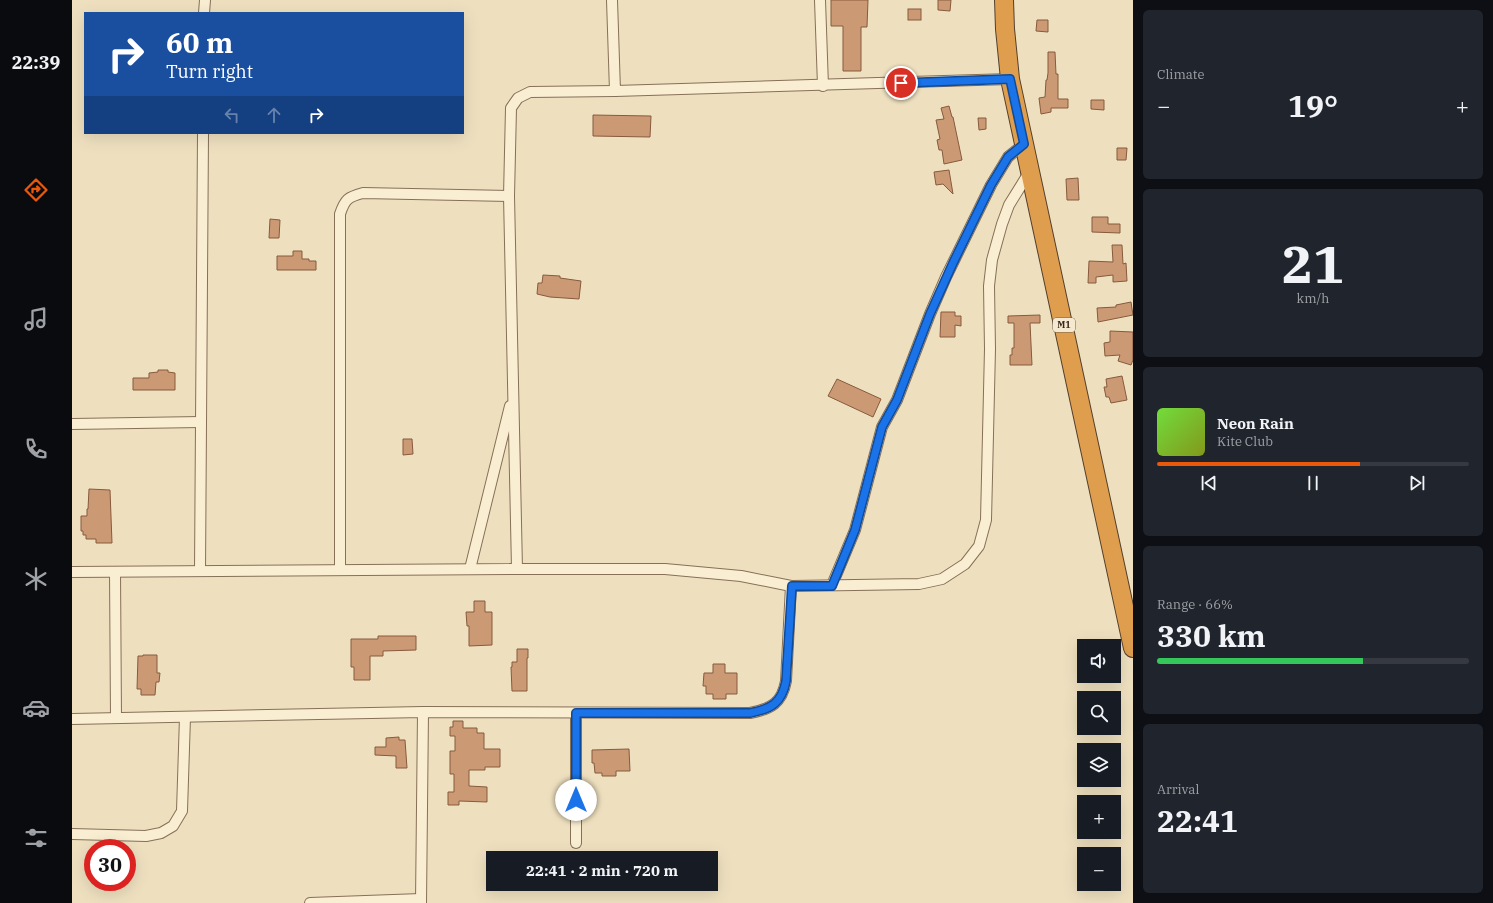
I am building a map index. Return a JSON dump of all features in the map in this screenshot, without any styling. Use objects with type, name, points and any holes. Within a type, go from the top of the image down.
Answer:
[{"type":"highway","name":"M1","points":[[1004,0],[1010,79],[1133,648]]},
{"type":"street","points":[[204,0],[204,12]]},
{"type":"street","points":[[612,0],[615,91]]},
{"type":"street","points":[[820,0],[823,86]]},
{"type":"street","points":[[517,569],[509,196],[511,108],[518,98],[530,92],[823,86],[1010,79]]},
{"type":"street","points":[[200,571],[203,134]]},
{"type":"street","points":[[832,586],[855,530],[882,427],[897,400],[932,308],[991,185],[1008,157],[1024,144]]},
{"type":"street","points":[[72,572],[665,569],[741,576],[792,586],[919,584],[942,579],[965,564],[980,546],[986,520],[990,349],[989,286],[992,260],[1006,212],[1030,170]]},
{"type":"street","points":[[340,570],[340,214],[343,204],[351,196],[363,193],[509,196]]},
{"type":"street","points":[[470,569],[513,392]]},
{"type":"street","points":[[72,424],[201,422]]},
{"type":"street","points":[[115,572],[116,718]]},
{"type":"street","points":[[72,719],[423,712],[750,713],[763,711],[775,705],[785,689],[792,586]]},
{"type":"street","points":[[310,903],[421,901],[423,712]]},
{"type":"street","points":[[576,713],[576,843]]},
{"type":"street","points":[[72,834],[146,836],[161,833],[173,826],[182,811],[185,717]]},
{"type":"building","points":[[831,0],[868,0],[867,27],[861,27],[861,71],[843,71],[843,26],[831,26]]},
{"type":"building","points":[[938,0],[951,0],[950,11],[938,10]]},
{"type":"building","points":[[908,9],[921,9],[921,20],[908,20]]},
{"type":"building","points":[[1037,20],[1048,20],[1048,32],[1036,31]]},
{"type":"building","points":[[1048,52],[1055,52],[1056,74],[1058,74],[1058,99],[1068,99],[1068,108],[1051,108],[1051,112],[1041,114],[1039,98],[1045,97],[1048,73]]},
{"type":"building","points":[[1091,100],[1104,100],[1104,110],[1091,109]]},
{"type":"building","points":[[949,106],[953,117],[962,160],[944,164],[942,150],[939,150],[937,140],[940,139],[936,120],[944,119],[941,108]]},
{"type":"building","points":[[593,115],[651,116],[650,137],[593,136]]},
{"type":"building","points":[[978,118],[986,118],[986,129],[979,130]]},
{"type":"building","points":[[1117,148],[1127,148],[1126,160],[1117,160]]},
{"type":"building","points":[[949,170],[953,194],[943,184],[936,185],[934,172]]},
{"type":"building","points":[[1078,178],[1079,200],[1067,200],[1066,179]]},
{"type":"building","points":[[1092,217],[1108,217],[1108,224],[1120,224],[1120,233],[1092,232]]},
{"type":"building","points":[[270,219],[280,220],[279,238],[269,238]]},
{"type":"building","points":[[1112,245],[1122,245],[1123,264],[1126,263],[1127,281],[1113,282],[1113,275],[1096,277],[1096,283],[1088,283],[1089,261],[1113,262]]},
{"type":"building","points":[[293,251],[302,251],[302,259],[316,261],[316,270],[277,270],[277,256],[293,256]]},
{"type":"building","points":[[543,275],[560,276],[560,278],[581,281],[579,299],[550,297],[537,294],[538,283],[542,283]]},
{"type":"building","points":[[1131,302],[1133,315],[1098,322],[1097,308],[1116,307],[1116,305]]},
{"type":"building","points":[[941,312],[955,312],[955,316],[961,316],[961,326],[955,325],[955,337],[940,337]]},
{"type":"building","points":[[1040,315],[1040,323],[1030,323],[1032,365],[1010,365],[1010,355],[1012,355],[1012,348],[1014,348],[1014,323],[1008,323],[1008,316]]},
{"type":"building","points":[[1110,331],[1133,332],[1133,360],[1131,365],[1118,361],[1120,355],[1105,356],[1104,343],[1110,342]]},
{"type":"building","points":[[158,370],[168,370],[168,372],[175,373],[175,390],[133,390],[133,378],[149,378],[149,373],[158,372]]},
{"type":"building","points":[[1122,376],[1127,400],[1111,403],[1109,397],[1106,397],[1104,387],[1107,387],[1106,379]]},
{"type":"building","points":[[837,379],[881,399],[873,417],[828,396]]},
{"type":"building","points":[[403,439],[412,439],[413,454],[403,455]]},
{"type":"building","points":[[89,489],[110,490],[112,543],[96,543],[96,539],[86,539],[86,535],[83,535],[83,531],[81,531],[81,516],[87,516]]},
{"type":"building","points":[[474,601],[485,601],[485,612],[492,612],[492,645],[469,646],[469,626],[467,626],[466,612],[474,612]]},
{"type":"building","points":[[378,636],[416,636],[416,650],[383,651],[383,656],[370,656],[370,680],[354,680],[354,667],[351,667],[351,639],[378,639]]},
{"type":"building","points":[[517,649],[528,649],[527,691],[512,691],[511,667],[512,662],[517,662]]},
{"type":"building","points":[[157,655],[157,673],[160,673],[159,682],[156,682],[155,695],[141,695],[141,689],[137,689],[138,656]]},
{"type":"building","points":[[713,664],[725,664],[725,673],[737,673],[737,694],[726,694],[726,699],[713,699],[713,694],[706,694],[706,686],[703,686],[704,673],[713,673]]},
{"type":"building","points":[[453,721],[463,721],[463,728],[477,728],[477,733],[484,733],[484,749],[500,749],[500,767],[485,767],[485,770],[469,770],[469,786],[487,787],[487,802],[459,801],[459,805],[448,805],[448,792],[454,792],[454,774],[450,774],[450,751],[455,751],[455,736],[450,736],[450,727],[453,727]]},
{"type":"building","points":[[399,737],[399,740],[405,740],[407,768],[396,768],[396,756],[375,755],[375,747],[386,747],[386,738]]},
{"type":"building","points":[[629,749],[630,771],[616,771],[616,776],[602,776],[602,773],[595,773],[594,763],[592,763],[592,750]]},
{"type":"route","points":[[576,800],[576,713],[750,713],[763,711],[775,705],[785,689],[792,586],[832,586],[855,530],[882,427],[897,400],[930,314],[991,185],[1008,157],[1024,144],[1010,79],[901,83]]}]
